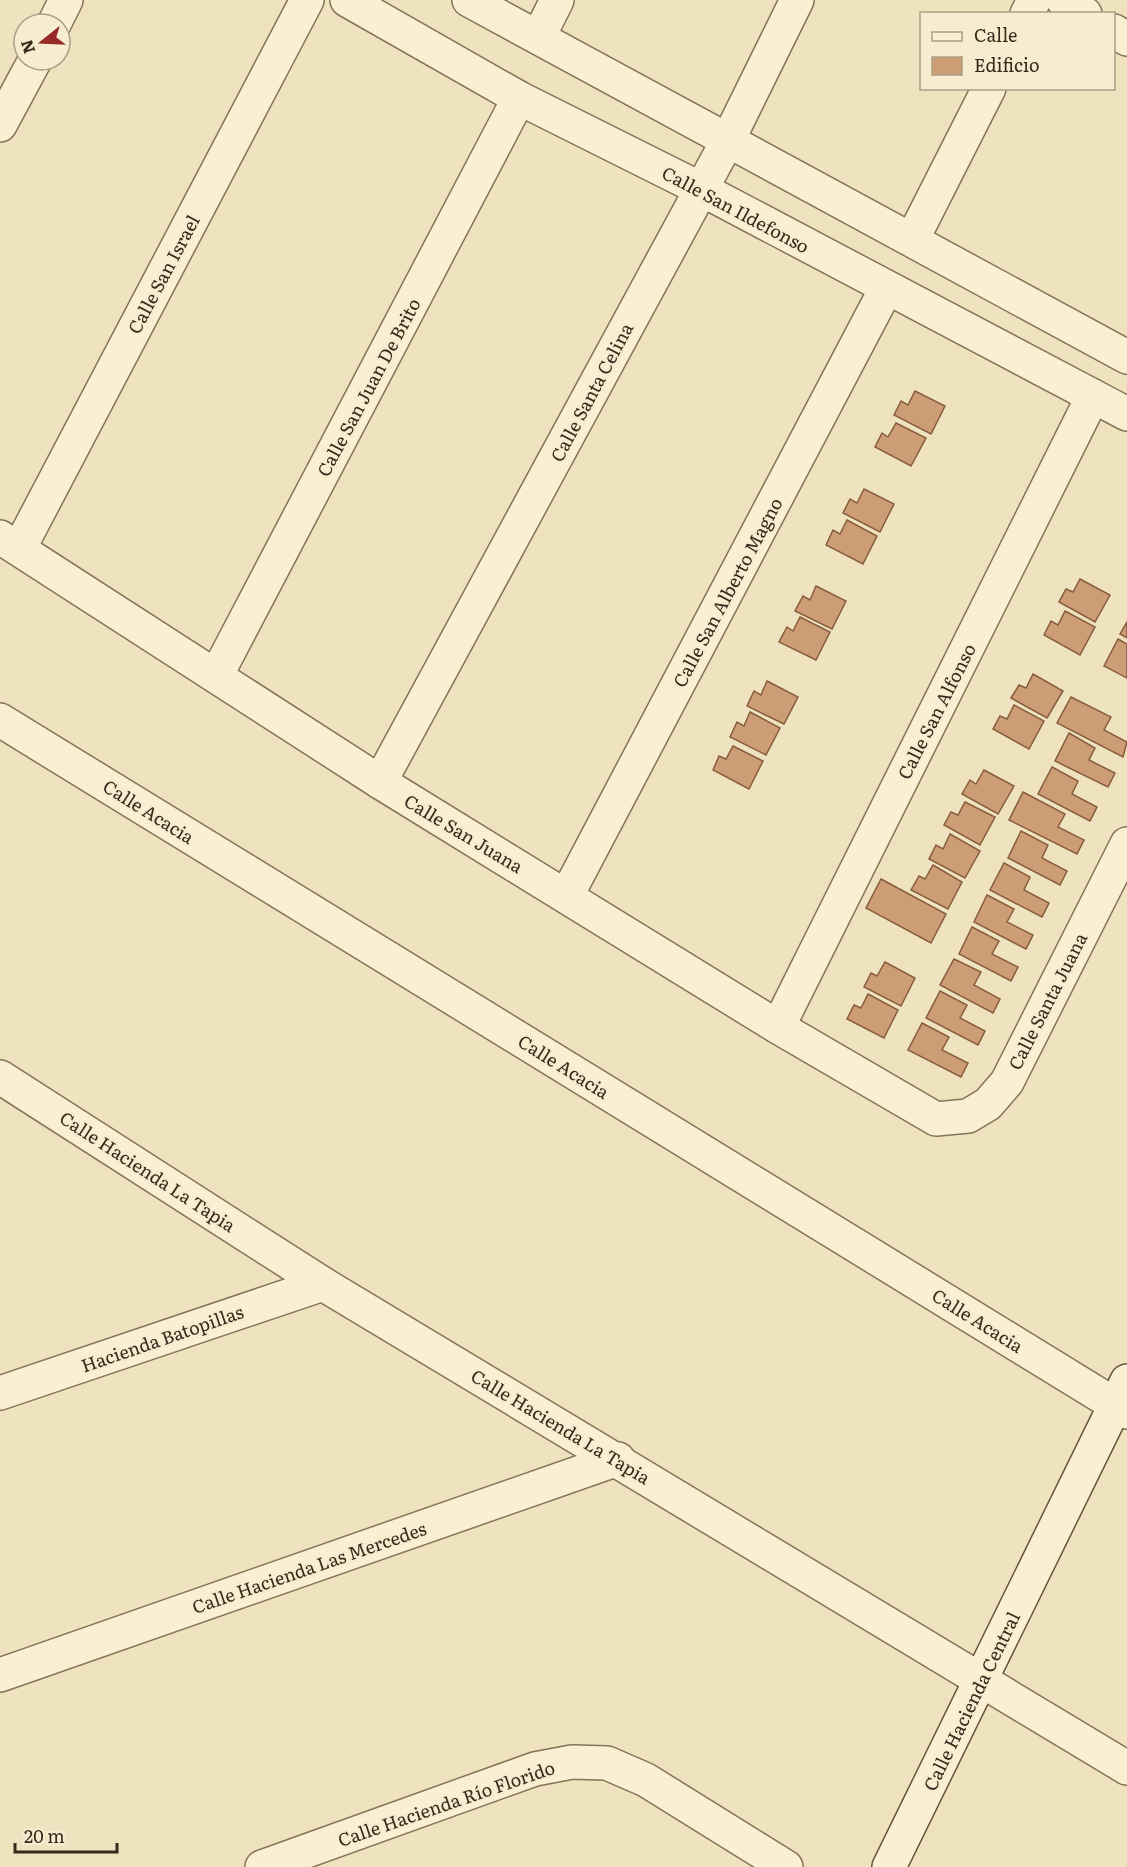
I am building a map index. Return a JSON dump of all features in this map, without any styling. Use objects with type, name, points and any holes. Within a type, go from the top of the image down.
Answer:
[{"type":"street","name":"Calle San Israel","points":[[10,543],[307,0]]},
{"type":"street","name":"Calle San Ildefonso","points":[[347,0],[519,98],[701,189],[886,289],[1127,414]]},
{"type":"street","points":[[468,0],[539,36],[728,140],[1124,348]]},
{"type":"street","points":[[539,36],[557,0]]},
{"type":"street","name":"Calle Santa Celina","points":[[380,782],[728,140],[797,0]]},
{"type":"street","points":[[1063,0],[1082,12]]},
{"type":"street","points":[[0,125],[29,72]]},
{"type":"street","points":[[913,238],[988,90]]},
{"type":"street","name":"Calle San Juan De Brito","points":[[216,676],[519,98]]},
{"type":"street","name":"Calle San Alberto Magno","points":[[567,895],[886,289]]},
{"type":"street","name":"Calle San Alfonso","points":[[778,1027],[1093,396]]},
{"type":"street","name":"Calle San Juana","points":[[10,543],[380,782],[778,1027],[936,1119]]},
{"type":"street","name":"Calle Acacia","points":[[0,720],[1123,1399]]},
{"type":"street","name":"Calle Santa Juana","points":[[936,1119],[968,1116],[988,1104],[1006,1082],[1127,844]]},
{"type":"street","name":"Calle Hacienda La Tapia","points":[[0,1077],[323,1284],[618,1459],[1127,1768]]},
{"type":"street","points":[[0,1107],[32,1096]]},
{"type":"street","name":"Hacienda Batopillas","points":[[0,1393],[323,1284]]},
{"type":"street","name":"Calle Hacienda Central","points":[[889,1867],[1052,1535],[1123,1399]]},
{"type":"street","name":"Calle Hacienda Las Mercedes","points":[[0,1675],[618,1459]]},
{"type":"street","name":"Calle Hacienda Río Florido","points":[[262,1867],[535,1769],[572,1762],[607,1763],[646,1780],[786,1867]]},
{"type":"building","points":[[915,391],[945,406],[931,434],[894,415],[901,401],[908,405]]},
{"type":"building","points":[[896,423],[926,438],[911,466],[875,447],[882,433],[888,437]]},
{"type":"building","points":[[864,489],[894,504],[880,532],[843,513],[850,499],[857,503]]},
{"type":"building","points":[[847,520],[877,536],[863,564],[826,545],[833,530],[840,534]]},
{"type":"building","points":[[1080,579],[1110,595],[1095,622],[1059,602],[1066,589],[1073,592]]},
{"type":"building","points":[[816,586],[846,601],[832,629],[795,611],[803,596],[810,600]]},
{"type":"building","points":[[1065,611],[1095,627],[1080,655],[1044,635],[1051,621],[1058,625]]},
{"type":"building","points":[[800,617],[830,632],[816,660],[779,642],[787,627],[793,631]]},
{"type":"building","points":[[1127,622],[1127,638],[1120,634]]},
{"type":"building","points":[[1118,639],[1127,644],[1127,678],[1104,666]]},
{"type":"building","points":[[1033,674],[1063,691],[1047,718],[1011,698],[1019,685],[1026,688]]},
{"type":"building","points":[[767,681],[798,697],[784,724],[747,706],[754,691],[761,695]]},
{"type":"building","points":[[1071,697],[1111,717],[1104,730],[1127,742],[1123,757],[1057,723]]},
{"type":"building","points":[[1014,705],[1044,721],[1029,749],[993,729],[1000,716],[1007,719]]},
{"type":"building","points":[[750,712],[780,728],[766,755],[730,737],[737,722],[744,726]]},
{"type":"building","points":[[1069,733],[1095,748],[1089,760],[1115,773],[1108,787],[1055,761]]},
{"type":"building","points":[[733,746],[763,761],[749,789],[713,770],[719,756],[726,759]]},
{"type":"building","points":[[1052,767],[1078,781],[1072,794],[1097,807],[1090,821],[1038,794]]},
{"type":"building","points":[[984,770],[1014,786],[998,814],[962,794],[970,780],[976,784]]},
{"type":"building","points":[[1023,792],[1065,814],[1058,827],[1084,840],[1077,854],[1009,820]]},
{"type":"building","points":[[965,802],[995,817],[980,845],[944,825],[951,812],[958,815]]},
{"type":"building","points":[[1021,831],[1048,845],[1042,858],[1067,871],[1060,885],[1008,858]]},
{"type":"building","points":[[950,834],[980,851],[965,878],[929,859],[936,845],[943,849]]},
{"type":"building","points":[[1004,863],[1030,877],[1024,890],[1049,903],[1042,917],[990,890]]},
{"type":"building","points":[[933,865],[962,882],[948,909],[911,890],[919,876],[925,879]]},
{"type":"building","points":[[881,879],[946,914],[931,943],[866,908]]},
{"type":"building","points":[[987,895],[1014,909],[1007,922],[1033,935],[1026,949],[974,922]]},
{"type":"building","points":[[972,927],[999,941],[992,954],[1018,967],[1011,981],[959,954]]},
{"type":"building","points":[[954,959],[981,972],[974,985],[1000,999],[993,1013],[940,985]]},
{"type":"building","points":[[885,962],[915,978],[901,1006],[864,987],[871,973],[877,976]]},
{"type":"building","points":[[940,991],[967,1005],[960,1018],[985,1031],[978,1045],[926,1018]]},
{"type":"building","points":[[868,994],[898,1010],[884,1038],[847,1019],[854,1005],[861,1008]]},
{"type":"building","points":[[922,1023],[949,1037],[942,1050],[968,1063],[961,1077],[908,1050]]}]
